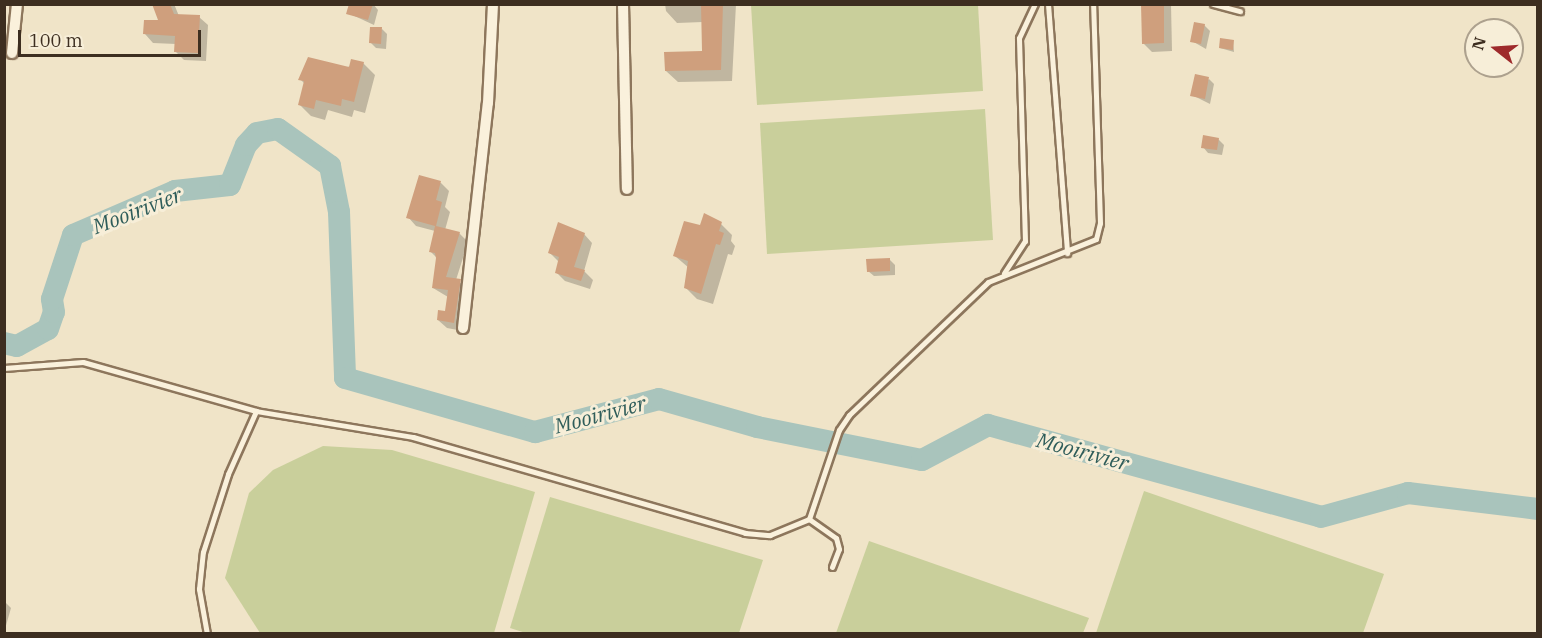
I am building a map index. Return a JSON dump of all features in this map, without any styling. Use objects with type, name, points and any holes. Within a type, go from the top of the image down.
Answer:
[{"type":"street","points":[[12,53],[17,4]]},
{"type":"street","points":[[463,328],[488,104],[493,4]]},
{"type":"street","points":[[623,4],[627,189]]},
{"type":"lane","points":[[1004,273],[1025,240],[1019,38],[1035,4]]},
{"type":"lane","points":[[1048,4],[1067,253]]},
{"type":"lane","points":[[4,368],[83,362],[256,411],[413,437],[745,534],[770,535],[809,519],[839,430],[926,338],[974,294],[1004,273],[1067,253],[1096,239],[1100,223],[1093,4]]},
{"type":"lane","points":[[1213,4],[1240,12]]},
{"type":"lane","points":[[207,633],[199,590],[203,552],[228,474],[256,411]]},
{"type":"lane","points":[[809,519],[836,538],[838,549],[832,567]]},
{"type":"green space","points":[[751,5],[978,5],[983,91],[757,105]]},
{"type":"green space","points":[[985,109],[993,240],[767,254],[760,123]]},
{"type":"green space","points":[[323,446],[392,450],[535,492],[494,633],[260,633],[225,578],[249,493],[273,470]]},
{"type":"green space","points":[[1144,491],[1384,574],[1363,633],[1096,633]]},
{"type":"green space","points":[[550,497],[763,560],[739,633],[529,634],[510,628]]},
{"type":"green space","points":[[869,541],[1089,618],[1083,633],[836,633]]},
{"type":"building","points":[[152,4],[170,4],[174,14],[200,15],[198,53],[174,52],[175,36],[143,34],[144,20],[158,20]]},
{"type":"building","points":[[349,4],[373,4],[368,20],[346,14]]},
{"type":"building","points":[[701,4],[723,4],[721,70],[665,71],[664,52],[702,51]]},
{"type":"building","points":[[1141,4],[1164,4],[1164,43],[1142,44]]},
{"type":"building","points":[[1194,22],[1205,24],[1201,44],[1190,42]]},
{"type":"building","points":[[370,27],[382,27],[381,44],[369,43]]},
{"type":"building","points":[[1220,38],[1234,40],[1233,50],[1219,48]]},
{"type":"building","points":[[308,57],[349,67],[351,59],[364,62],[354,102],[342,99],[341,106],[316,100],[314,109],[298,105],[304,81],[298,80]]},
{"type":"building","points":[[1195,74],[1209,77],[1205,99],[1190,96]]},
{"type":"building","points":[[1203,135],[1219,138],[1217,150],[1201,148]]},
{"type":"building","points":[[419,175],[441,181],[436,200],[442,202],[436,226],[460,232],[446,277],[461,279],[454,323],[437,320],[438,310],[445,311],[448,290],[432,288],[436,258],[435,253],[429,252],[435,226],[406,218]]},
{"type":"building","points":[[704,213],[722,222],[719,231],[724,233],[720,245],[716,244],[701,294],[684,288],[688,261],[673,256],[684,221],[700,225]]},
{"type":"building","points":[[558,222],[585,233],[574,267],[585,270],[581,281],[555,273],[559,257],[548,253]]},
{"type":"building","points":[[890,258],[890,271],[867,272],[866,259]]},
{"type":"waterway","name":"Mooirivier","points":[[4,343],[17,346],[48,329],[54,312],[52,299],[73,235],[175,191],[230,185],[246,145],[257,133],[278,129],[330,166],[339,212],[345,378],[535,432],[659,399],[757,427],[922,460],[988,425],[1321,517],[1408,493],[1538,509]]}]
